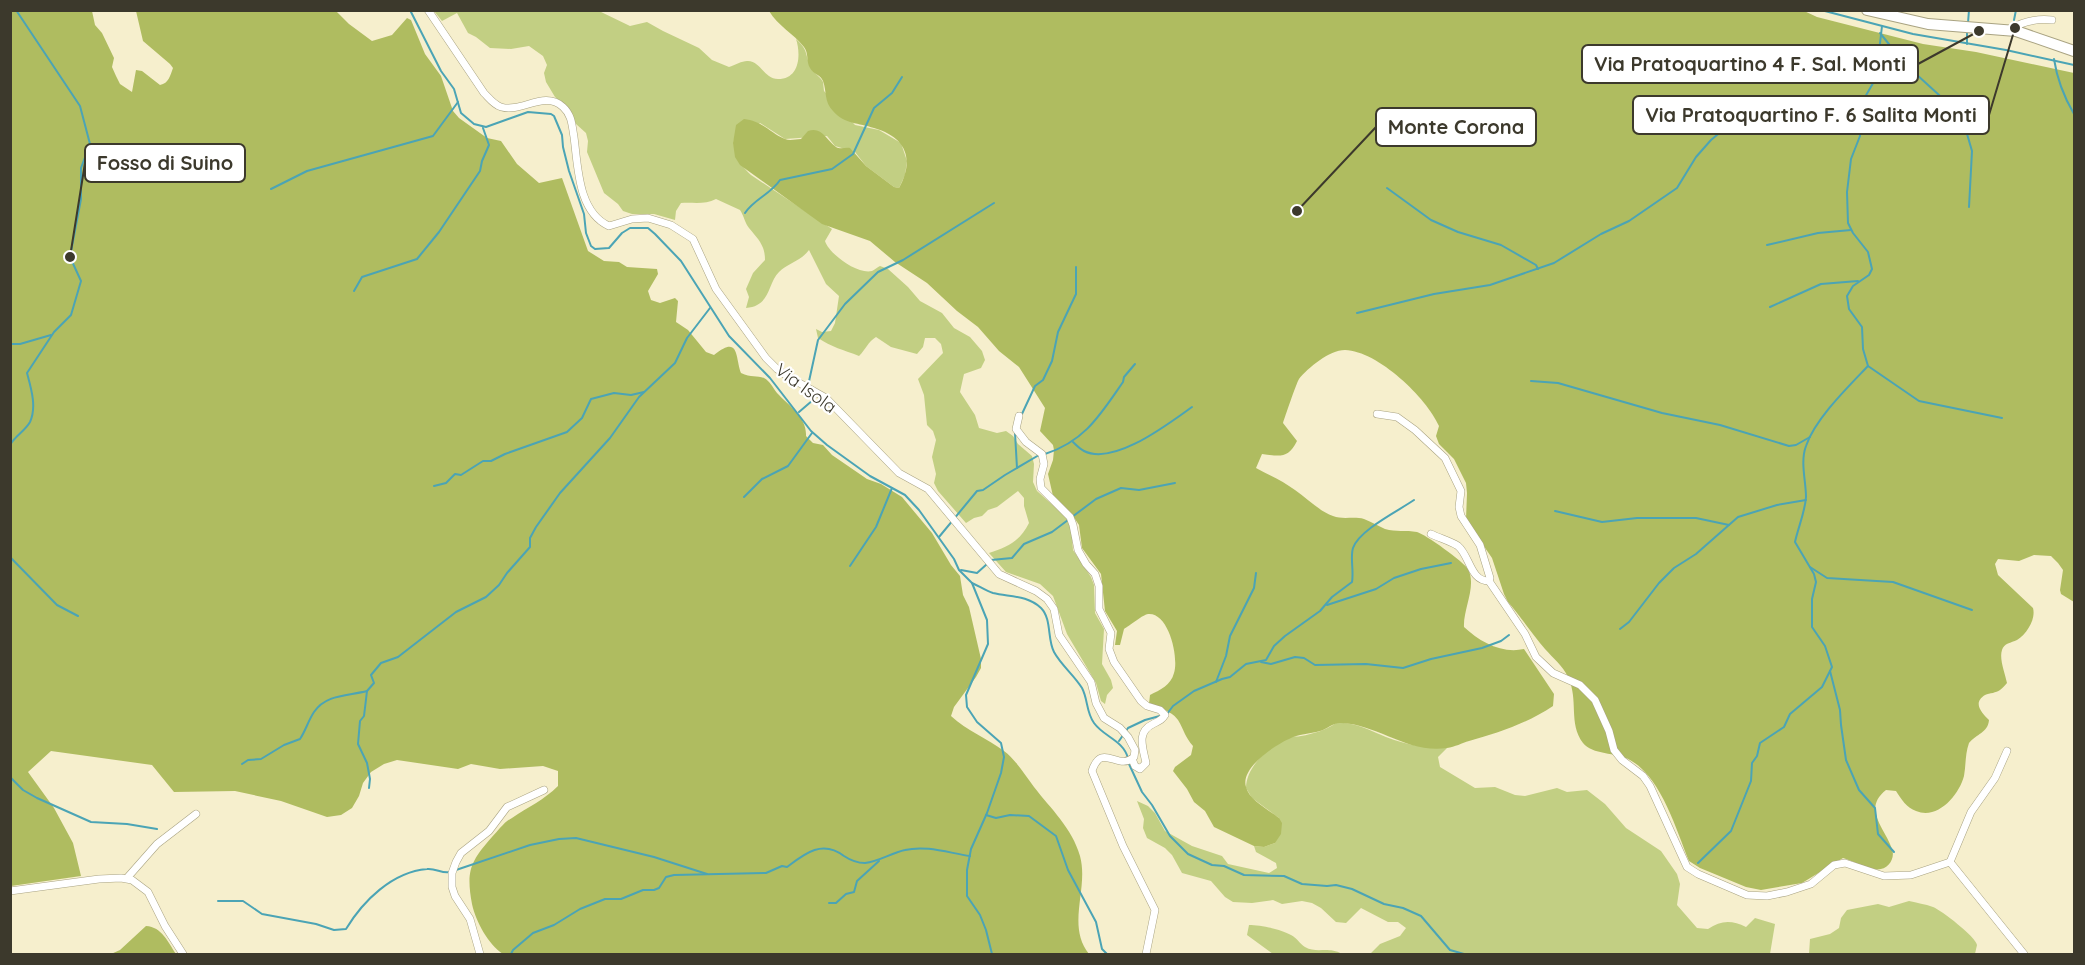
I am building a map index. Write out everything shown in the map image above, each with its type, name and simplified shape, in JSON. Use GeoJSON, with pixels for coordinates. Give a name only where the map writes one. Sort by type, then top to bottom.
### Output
{"type":"FeatureCollection","features":[{"type":"Feature","properties":{"kind":"main road"},"geometry":{"type":"LineString","coordinates":[[1867,10],[1928,24],[2016,31],[2074,51]]}},
{"type":"Feature","properties":{"kind":"street","name":"Via Isola"},"geometry":{"type":"LineString","coordinates":[[428,10],[493,103],[508,108],[537,101],[551,101],[566,110],[571,120],[579,176],[593,216],[609,226],[639,218],[659,220],[693,239],[716,289],[777,369],[826,398],[899,473],[928,489],[999,574],[1036,591],[1047,599],[1054,609],[1059,635],[1091,682],[1096,703],[1104,718],[1120,728],[1135,750],[1132,759]]}},
{"type":"Feature","properties":{"kind":"street"},"geometry":{"type":"LineString","coordinates":[[2008,30],[2028,21],[2052,20]]}},
{"type":"Feature","properties":{"kind":"street"},"geometry":{"type":"LineString","coordinates":[[1377,414],[1397,417],[1421,435],[1445,458],[1461,491],[1459,507],[1461,516],[1480,545],[1491,578],[1489,581],[1525,634],[1536,657],[1553,673],[1580,685],[1595,700],[1609,731],[1614,750],[1643,776],[1650,786],[1687,867],[1747,895],[1767,896],[1811,884],[1834,865],[1845,863],[1884,876],[1911,874],[1950,862]]}},
{"type":"Feature","properties":{"kind":"street"},"geometry":{"type":"LineString","coordinates":[[1019,416],[1016,429],[1026,442],[1042,454],[1044,464],[1041,488],[1070,517],[1078,550],[1095,574],[1099,586],[1099,609],[1111,633],[1109,649],[1114,662],[1141,701],[1165,715],[1163,719],[1143,732],[1141,739],[1146,763],[1143,768],[1135,766],[1132,759],[1123,762],[1107,756],[1099,758],[1092,771],[1123,846],[1155,910],[1146,954]]}},
{"type":"Feature","properties":{"kind":"street"},"geometry":{"type":"LineString","coordinates":[[1431,534],[1457,545],[1464,553],[1474,574],[1484,581],[1489,581]]}},
{"type":"Feature","properties":{"kind":"street"},"geometry":{"type":"LineString","coordinates":[[1950,862],[1971,812],[1995,778],[2007,751]]}},
{"type":"Feature","properties":{"kind":"street"},"geometry":{"type":"LineString","coordinates":[[480,954],[470,919],[455,896],[452,873],[461,853],[489,831],[507,807],[519,799],[544,789]]}},
{"type":"Feature","properties":{"kind":"street"},"geometry":{"type":"LineString","coordinates":[[127,878],[157,844],[196,814]]}},
{"type":"Feature","properties":{"kind":"street"},"geometry":{"type":"LineString","coordinates":[[1950,862],[2024,954]]}},
{"type":"Feature","properties":{"kind":"street"},"geometry":{"type":"LineString","coordinates":[[10,891],[99,879],[127,878],[138,882],[148,892],[165,926],[183,954]]}},
{"type":"Feature","properties":{"kind":"green space"},"geometry":{"type":"Polygon","coordinates":[[[1802,10],[1817,17],[1923,44],[1976,52],[2074,73],[2074,602],[2061,594],[2063,570],[2051,556],[2034,555],[2019,561],[1998,559],[1995,564],[1998,575],[2033,608],[2034,612],[2030,626],[2024,634],[2002,650],[2007,683],[1998,691],[1985,695],[1979,701],[1979,708],[1989,720],[1988,724],[1984,731],[1969,743],[1964,776],[1952,798],[1940,809],[1924,813],[1910,808],[1896,791],[1886,790],[1879,797],[1876,811],[1877,819],[1893,853],[1886,867],[1874,869],[1843,858],[1802,883],[1761,890],[1746,887],[1700,868],[1689,861],[1673,819],[1650,778],[1630,760],[1592,750],[1583,743],[1576,727],[1573,694],[1568,677],[1508,602],[1492,558],[1466,520],[1466,483],[1454,459],[1439,444],[1436,436],[1439,426],[1433,415],[1413,390],[1386,367],[1358,352],[1345,350],[1326,356],[1299,379],[1283,423],[1297,441],[1287,454],[1262,454],[1256,468],[1281,481],[1328,514],[1341,518],[1364,519],[1389,530],[1417,532],[1459,561],[1468,569],[1471,583],[1464,627],[1492,646],[1508,650],[1524,649],[1554,694],[1553,706],[1512,727],[1447,748],[1419,747],[1367,728],[1341,723],[1293,737],[1260,758],[1248,772],[1246,780],[1246,787],[1251,796],[1279,818],[1282,823],[1281,834],[1275,843],[1264,847],[1254,846],[1214,827],[1205,811],[1194,802],[1173,771],[1191,755],[1193,746],[1176,717],[1149,704],[1150,695],[1168,684],[1173,677],[1175,657],[1171,637],[1162,620],[1155,615],[1148,614],[1124,629],[1120,645],[1115,645],[1117,631],[1105,611],[1101,574],[1082,548],[1079,525],[1071,513],[1053,496],[1048,474],[1053,460],[1053,445],[1040,431],[1045,408],[1019,367],[999,351],[978,327],[927,283],[895,262],[870,241],[822,224],[740,165],[735,157],[733,143],[736,125],[744,119],[756,122],[787,140],[801,139],[808,131],[817,130],[836,147],[850,148],[866,166],[894,187],[899,188],[904,177],[907,159],[900,143],[885,132],[847,121],[830,108],[822,79],[809,66],[806,49],[769,11],[1802,10]]]}},
{"type":"Feature","properties":{"kind":"green space"},"geometry":{"type":"Polygon","coordinates":[[[10,11],[92,11],[95,25],[102,33],[114,58],[112,67],[116,76],[120,84],[132,92],[136,70],[142,71],[160,85],[167,81],[173,68],[143,41],[136,11],[336,11],[372,41],[392,35],[407,18],[411,20],[425,54],[441,76],[453,111],[459,118],[487,138],[501,141],[517,164],[539,183],[562,178],[588,251],[604,261],[619,262],[627,267],[657,269],[658,274],[648,291],[651,300],[660,303],[675,298],[678,301],[676,322],[688,330],[706,352],[714,355],[728,347],[735,350],[741,373],[761,377],[768,381],[800,417],[806,429],[806,436],[813,443],[823,445],[832,455],[867,479],[881,484],[902,497],[932,533],[960,576],[981,659],[981,668],[954,707],[951,716],[1004,751],[1020,768],[1072,836],[1082,868],[1079,931],[1082,943],[1089,954],[503,954],[488,939],[476,918],[470,893],[470,875],[474,860],[504,824],[558,786],[558,771],[543,766],[500,769],[471,764],[458,769],[397,760],[384,764],[371,772],[363,783],[352,808],[341,815],[327,817],[281,801],[235,791],[174,792],[152,765],[51,751],[28,772],[54,808],[73,843],[81,876],[11,886],[10,11]]]}},
{"type":"Feature","properties":{"kind":"green space"},"geometry":{"type":"Polygon","coordinates":[[[434,11],[599,11],[630,26],[647,22],[699,48],[712,60],[729,67],[751,61],[769,76],[778,79],[791,75],[795,70],[798,58],[796,39],[804,49],[811,68],[823,82],[824,91],[855,125],[879,130],[901,143],[907,161],[905,175],[899,188],[894,187],[866,166],[855,152],[835,146],[827,136],[785,139],[760,123],[734,139],[734,149],[738,159],[751,175],[832,229],[825,241],[838,257],[859,270],[872,271],[880,266],[888,269],[920,301],[942,313],[954,328],[970,337],[982,351],[985,360],[981,368],[964,374],[960,392],[975,415],[979,428],[997,433],[1006,431],[1032,456],[1033,482],[1037,491],[1066,517],[1071,525],[1073,550],[1091,577],[1094,585],[1095,613],[1104,629],[1102,664],[1113,688],[1107,695],[1105,704],[1101,701],[1096,683],[1067,634],[1053,596],[1040,584],[1006,572],[989,553],[1013,542],[1029,523],[1024,498],[1018,491],[997,507],[966,523],[938,491],[934,483],[936,474],[932,457],[936,440],[933,431],[927,425],[924,395],[918,379],[943,353],[941,344],[935,338],[925,338],[923,347],[917,354],[891,347],[876,337],[859,356],[818,338],[816,329],[822,332],[831,331],[835,323],[839,296],[826,284],[809,250],[779,272],[760,303],[746,308],[749,297],[746,289],[753,273],[765,260],[765,255],[740,210],[716,199],[703,203],[681,203],[676,211],[675,220],[654,214],[632,214],[623,211],[604,193],[587,152],[586,133],[576,124],[569,109],[555,97],[546,82],[544,73],[547,65],[543,56],[529,46],[511,49],[490,48],[468,33],[457,13],[442,21],[434,11]]]}},
{"type":"Feature","properties":{"kind":"green space"},"geometry":{"type":"Polygon","coordinates":[[[1336,723],[1355,725],[1409,744],[1447,748],[1438,757],[1440,767],[1475,788],[1495,787],[1515,795],[1525,796],[1557,788],[1567,792],[1587,790],[1605,804],[1626,828],[1661,851],[1677,874],[1680,884],[1677,905],[1697,928],[1708,929],[1727,922],[1746,927],[1755,918],[1775,924],[1770,954],[1370,954],[1380,944],[1400,936],[1406,928],[1398,922],[1388,922],[1361,908],[1346,923],[1336,922],[1321,908],[1302,901],[1282,904],[1273,900],[1252,903],[1233,902],[1225,897],[1211,881],[1182,873],[1172,855],[1165,848],[1147,838],[1143,828],[1144,819],[1137,801],[1148,806],[1155,813],[1165,831],[1192,846],[1222,856],[1228,864],[1269,873],[1277,868],[1276,863],[1256,852],[1254,846],[1264,847],[1275,843],[1279,818],[1252,798],[1246,788],[1250,772],[1268,750],[1283,740],[1319,731],[1336,723]]]}},
{"type":"Feature","properties":{"kind":"green space"},"geometry":{"type":"Polygon","coordinates":[[[1909,901],[1933,907],[1958,924],[1975,941],[1977,945],[1975,954],[1809,954],[1810,939],[1830,934],[1839,928],[1841,918],[1847,910],[1878,904],[1889,907],[1909,901]]]}},
{"type":"Feature","properties":{"kind":"green space"},"geometry":{"type":"Polygon","coordinates":[[[1249,925],[1287,933],[1309,949],[1342,954],[1273,954],[1247,935],[1249,925]]]}},
{"type":"Feature","properties":{"kind":"green space"},"geometry":{"type":"Polygon","coordinates":[[[146,926],[160,932],[176,954],[111,954],[120,950],[146,926]]]}},
{"type":"Feature","properties":{"kind":"waterway"},"geometry":{"type":"LineString","coordinates":[[10,445],[28,425],[32,416],[33,398],[27,373],[54,332],[71,315],[81,281],[70,257],[81,199],[81,168],[90,144],[80,106],[16,10]]}},
{"type":"Feature","properties":{"kind":"waterway"},"geometry":{"type":"LineString","coordinates":[[410,10],[441,71],[454,89],[461,113],[474,124],[486,127],[528,112],[554,116],[562,135],[569,171],[584,214],[586,233],[591,246],[595,249],[609,248],[622,233],[630,228],[648,228],[655,234],[681,261],[729,336],[770,378],[811,431],[870,476],[905,495],[919,510],[954,559],[959,570],[972,583],[987,620],[988,644],[966,695],[967,707],[977,722],[1001,743],[1004,757],[987,813],[971,849],[967,870],[967,896],[980,915],[992,954]]}},
{"type":"Feature","properties":{"kind":"waterway"},"geometry":{"type":"LineString","coordinates":[[1821,10],[1913,34],[2006,50],[2074,65]]}},
{"type":"Feature","properties":{"kind":"waterway"},"geometry":{"type":"LineString","coordinates":[[1968,23],[1969,10]]}},
{"type":"Feature","properties":{"kind":"waterway"},"geometry":{"type":"LineString","coordinates":[[2014,20],[2016,10]]}},
{"type":"Feature","properties":{"kind":"waterway"},"geometry":{"type":"LineString","coordinates":[[1882,26],[1876,78],[1861,104],[1860,136],[1851,159],[1847,192],[1848,223],[1868,252],[1872,269],[1869,275],[1853,286],[1847,296],[1849,309],[1862,327],[1863,349],[1868,366],[1919,401],[2002,418]]}},
{"type":"Feature","properties":{"kind":"waterway"},"geometry":{"type":"LineString","coordinates":[[1967,31],[1967,44]]}},
{"type":"Feature","properties":{"kind":"waterway"},"geometry":{"type":"LineString","coordinates":[[1880,33],[1905,64],[1950,105],[1965,127],[1972,151],[1969,207]]}},
{"type":"Feature","properties":{"kind":"waterway"},"geometry":{"type":"LineString","coordinates":[[2054,59],[2061,88],[2074,114]]}},
{"type":"Feature","properties":{"kind":"waterway"},"geometry":{"type":"LineString","coordinates":[[745,213],[780,180],[832,169],[853,154],[874,108],[892,93],[902,77]]}},
{"type":"Feature","properties":{"kind":"waterway"},"geometry":{"type":"LineString","coordinates":[[271,189],[307,171],[433,136],[458,102]]}},
{"type":"Feature","properties":{"kind":"waterway"},"geometry":{"type":"LineString","coordinates":[[1357,313],[1434,294],[1490,285],[1554,263],[1601,234],[1629,221],[1677,188],[1696,157],[1723,130],[1787,115],[1815,112],[1845,113],[1861,104]]}},
{"type":"Feature","properties":{"kind":"waterway"},"geometry":{"type":"LineString","coordinates":[[354,291],[362,277],[417,259],[439,232],[480,171],[489,145],[483,128]]}},
{"type":"Feature","properties":{"kind":"waterway"},"geometry":{"type":"LineString","coordinates":[[1387,188],[1431,220],[1458,232],[1501,245],[1536,265],[1538,269]]}},
{"type":"Feature","properties":{"kind":"waterway"},"geometry":{"type":"LineString","coordinates":[[799,412],[813,400],[806,395],[818,340],[845,304],[878,272],[903,260],[994,203]]}},
{"type":"Feature","properties":{"kind":"waterway"},"geometry":{"type":"LineString","coordinates":[[1767,245],[1818,233],[1851,230]]}},
{"type":"Feature","properties":{"kind":"waterway"},"geometry":{"type":"LineString","coordinates":[[1021,416],[1035,386],[1043,380],[1052,361],[1058,332],[1076,294],[1076,267]]}},
{"type":"Feature","properties":{"kind":"waterway"},"geometry":{"type":"LineString","coordinates":[[1770,307],[1821,284],[1858,281]]}},
{"type":"Feature","properties":{"kind":"waterway"},"geometry":{"type":"LineString","coordinates":[[242,764],[248,760],[261,759],[284,745],[300,739],[319,706],[331,699],[367,691],[374,683],[371,675],[381,663],[398,657],[456,612],[486,597],[499,585],[530,547],[530,538],[536,527],[560,493],[610,438],[639,397],[675,363],[687,338],[710,308]]}},
{"type":"Feature","properties":{"kind":"waterway"},"geometry":{"type":"LineString","coordinates":[[10,344],[20,344],[51,335]]}},
{"type":"Feature","properties":{"kind":"waterway"},"geometry":{"type":"LineString","coordinates":[[1045,454],[1071,442],[1090,426],[1135,364]]}},
{"type":"Feature","properties":{"kind":"waterway"},"geometry":{"type":"LineString","coordinates":[[1698,863],[1731,831],[1751,781],[1752,763],[1757,756],[1760,743],[1784,727],[1790,714],[1822,687],[1832,667],[1825,646],[1812,627],[1812,599],[1816,582],[1814,574],[1795,542],[1806,497],[1803,458],[1810,436],[1817,425],[1868,366]]}},
{"type":"Feature","properties":{"kind":"waterway"},"geometry":{"type":"LineString","coordinates":[[1531,381],[1558,383],[1662,413],[1720,425],[1789,446],[1796,445],[1810,437]]}},
{"type":"Feature","properties":{"kind":"waterway"},"geometry":{"type":"LineString","coordinates":[[434,486],[446,483],[455,474],[461,475],[483,461],[491,461],[567,432],[582,418],[591,399],[614,393],[631,395],[644,392]]}},
{"type":"Feature","properties":{"kind":"waterway"},"geometry":{"type":"LineString","coordinates":[[1073,442],[1084,451],[1096,454],[1110,453],[1140,441],[1192,407]]}},
{"type":"Feature","properties":{"kind":"waterway"},"geometry":{"type":"LineString","coordinates":[[744,497],[762,479],[788,466],[812,433]]}},
{"type":"Feature","properties":{"kind":"waterway"},"geometry":{"type":"LineString","coordinates":[[1015,433],[1017,468]]}},
{"type":"Feature","properties":{"kind":"waterway"},"geometry":{"type":"LineString","coordinates":[[939,537],[977,491],[983,490],[1039,455]]}},
{"type":"Feature","properties":{"kind":"waterway"},"geometry":{"type":"LineString","coordinates":[[991,560],[1012,558],[1024,544],[1052,532],[1096,499],[1121,488],[1139,490],[1175,483]]}},
{"type":"Feature","properties":{"kind":"waterway"},"geometry":{"type":"LineString","coordinates":[[850,566],[876,527],[892,488]]}},
{"type":"Feature","properties":{"kind":"waterway"},"geometry":{"type":"LineString","coordinates":[[1119,741],[1128,728],[1167,714],[1173,706],[1194,691],[1230,677],[1246,664],[1266,660],[1274,646],[1285,636],[1320,611],[1332,597],[1352,582],[1352,552],[1363,534],[1414,500]]}},
{"type":"Feature","properties":{"kind":"waterway"},"geometry":{"type":"LineString","coordinates":[[1620,629],[1629,622],[1659,583],[1674,568],[1696,554],[1738,517],[1777,505],[1806,500]]}},
{"type":"Feature","properties":{"kind":"waterway"},"geometry":{"type":"LineString","coordinates":[[1555,511],[1602,522],[1637,518],[1696,518],[1729,525]]}},
{"type":"Feature","properties":{"kind":"waterway"},"geometry":{"type":"LineString","coordinates":[[10,557],[57,605],[78,616]]}},
{"type":"Feature","properties":{"kind":"waterway"},"geometry":{"type":"LineString","coordinates":[[1327,605],[1376,589],[1394,578],[1421,569],[1451,563]]}},
{"type":"Feature","properties":{"kind":"waterway"},"geometry":{"type":"LineString","coordinates":[[961,570],[977,573],[987,564]]}},
{"type":"Feature","properties":{"kind":"waterway"},"geometry":{"type":"LineString","coordinates":[[1810,567],[1827,578],[1893,582],[1972,610]]}},
{"type":"Feature","properties":{"kind":"waterway"},"geometry":{"type":"LineString","coordinates":[[1216,682],[1226,656],[1230,636],[1254,588],[1256,573]]}},
{"type":"Feature","properties":{"kind":"waterway"},"geometry":{"type":"LineString","coordinates":[[972,583],[993,593],[1030,601],[1041,608],[1047,618],[1054,652],[1082,688],[1091,719],[1098,728],[1122,747],[1128,758]]}},
{"type":"Feature","properties":{"kind":"waterway"},"geometry":{"type":"LineString","coordinates":[[1261,662],[1271,664],[1295,657],[1304,658],[1315,665],[1366,664],[1403,668],[1431,659],[1482,648],[1501,641],[1509,635]]}},
{"type":"Feature","properties":{"kind":"waterway"},"geometry":{"type":"LineString","coordinates":[[1830,671],[1840,710],[1846,760],[1859,790],[1875,808],[1878,834],[1894,852]]}},
{"type":"Feature","properties":{"kind":"waterway"},"geometry":{"type":"LineString","coordinates":[[367,691],[364,716],[360,721],[358,744],[367,763],[369,788]]}},
{"type":"Feature","properties":{"kind":"waterway"},"geometry":{"type":"LineString","coordinates":[[1129,764],[1142,792],[1170,836],[1188,854],[1212,865],[1224,866],[1244,875],[1284,876],[1302,884],[1336,885],[1352,889],[1384,904],[1403,908],[1421,916],[1450,950],[1464,954]]}},
{"type":"Feature","properties":{"kind":"waterway"},"geometry":{"type":"LineString","coordinates":[[10,777],[23,790],[37,798],[91,822],[127,824],[157,829]]}},
{"type":"Feature","properties":{"kind":"waterway"},"geometry":{"type":"LineString","coordinates":[[986,815],[996,818],[1010,815],[1029,816],[1056,836],[1068,870],[1096,922],[1102,949],[1107,954]]}},
{"type":"Feature","properties":{"kind":"waterway"},"geometry":{"type":"LineString","coordinates":[[456,870],[530,845],[576,838],[654,857],[707,874]]}},
{"type":"Feature","properties":{"kind":"waterway"},"geometry":{"type":"LineString","coordinates":[[511,954],[533,933],[554,925],[580,909],[605,899],[621,899],[643,890],[654,890],[659,888],[666,877],[674,875],[766,873],[782,866],[787,867],[807,853],[821,849],[836,851],[851,860],[862,863],[913,849],[929,849],[970,856]]}},
{"type":"Feature","properties":{"kind":"waterway"},"geometry":{"type":"LineString","coordinates":[[829,903],[836,903],[846,894],[854,892],[857,881],[879,861]]}},
{"type":"Feature","properties":{"kind":"waterway"},"geometry":{"type":"LineString","coordinates":[[218,901],[243,901],[262,914],[316,924],[334,930],[346,929],[361,908],[390,882],[414,871],[433,869],[450,872]]}},
{"type":"Feature","properties":{"kind":"place","name":"Via Pratoquartino F. 6 Salita Monti"},"geometry":{"type":"Point","coordinates":[2015,28]}},
{"type":"Feature","properties":{"kind":"place","name":"Via Pratoquartino 4 F. Sal. Monti"},"geometry":{"type":"Point","coordinates":[1979,31]}},
{"type":"Feature","properties":{"kind":"place","name":"Monte Corona"},"geometry":{"type":"Point","coordinates":[1297,211]}},
{"type":"Feature","properties":{"kind":"place","name":"Fosso di Suino"},"geometry":{"type":"Point","coordinates":[70,257]}}]}
